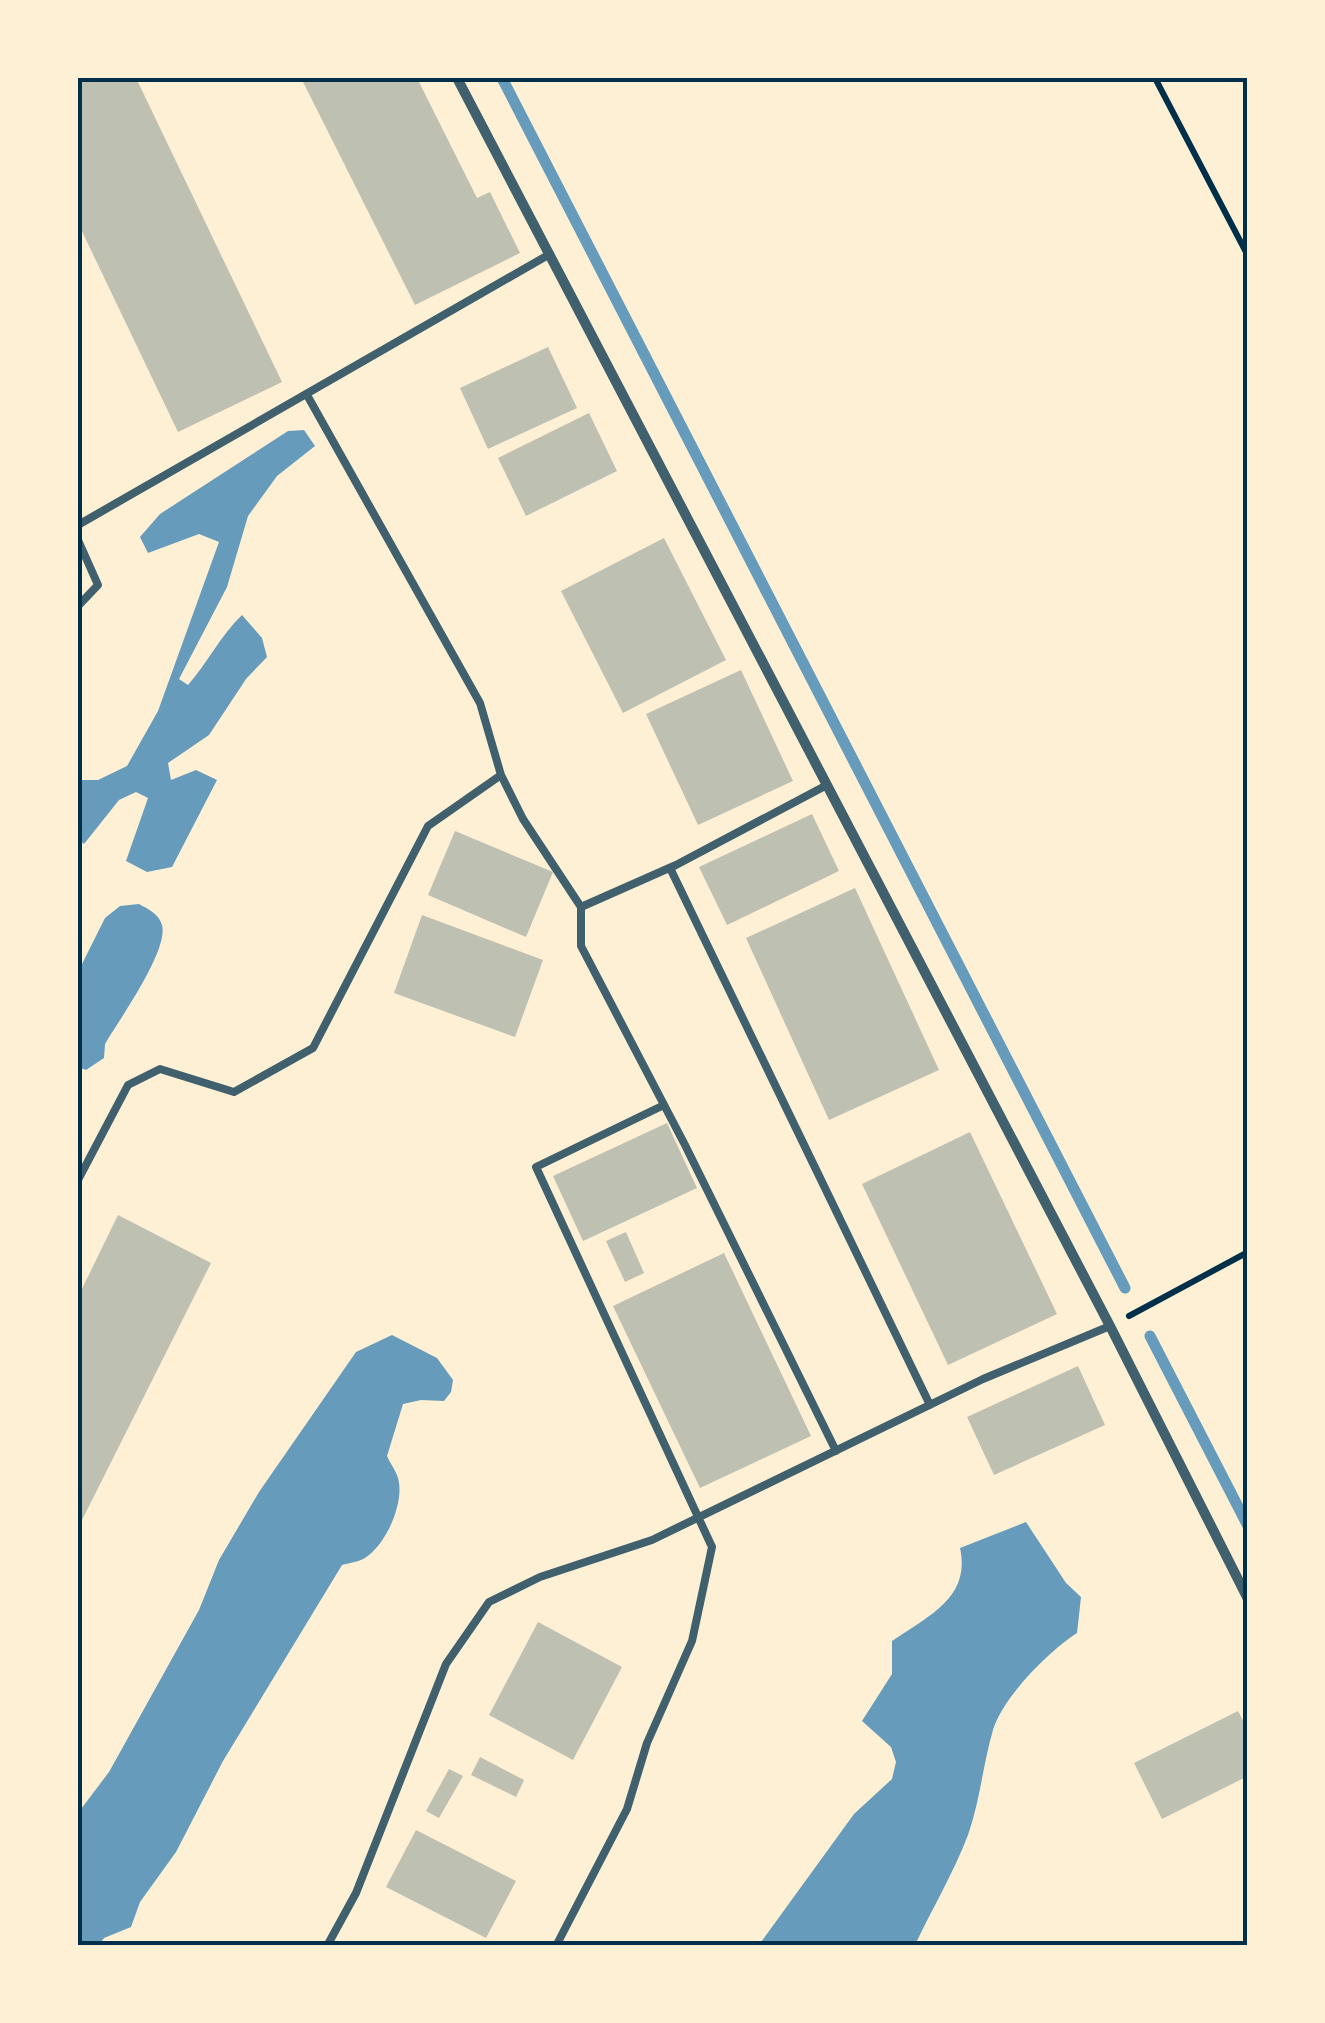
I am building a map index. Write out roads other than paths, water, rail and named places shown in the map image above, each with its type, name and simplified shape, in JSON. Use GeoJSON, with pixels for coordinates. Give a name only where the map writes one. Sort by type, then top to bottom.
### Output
{"type":"FeatureCollection","features":[{"type":"Feature","properties":{"kind":"street"},"geometry":{"type":"LineString","coordinates":[[457,78],[1110,1326],[1248,1599]]}},
{"type":"Feature","properties":{"kind":"lane"},"geometry":{"type":"LineString","coordinates":[[78,525],[550,254]]}},
{"type":"Feature","properties":{"kind":"lane"},"geometry":{"type":"LineString","coordinates":[[306,395],[480,702],[501,775],[523,820],[581,907],[581,946],[836,1451]]}},
{"type":"Feature","properties":{"kind":"lane"},"geometry":{"type":"LineString","coordinates":[[78,540],[98,585],[78,606]]}},
{"type":"Feature","properties":{"kind":"lane"},"geometry":{"type":"LineString","coordinates":[[78,1180],[128,1085],[160,1069],[234,1092],[313,1048],[428,826],[501,775]]}},
{"type":"Feature","properties":{"kind":"lane"},"geometry":{"type":"LineString","coordinates":[[581,907],[670,868],[827,784]]}},
{"type":"Feature","properties":{"kind":"lane"},"geometry":{"type":"LineString","coordinates":[[670,868],[930,1405]]}},
{"type":"Feature","properties":{"kind":"lane"},"geometry":{"type":"LineString","coordinates":[[556,1946],[628,1809],[647,1743],[692,1641],[712,1547],[536,1166],[664,1105]]}},
{"type":"Feature","properties":{"kind":"lane"},"geometry":{"type":"LineString","coordinates":[[326,1946],[356,1893],[446,1664],[488,1602],[540,1578],[652,1540],[983,1379],[1110,1326]]}},
{"type":"Feature","properties":{"kind":"water"},"geometry":{"type":"Polygon","coordinates":[[[304,430],[315,446],[277,476],[248,516],[227,587],[179,679],[188,685],[242,615],[262,638],[267,657],[246,679],[209,735],[168,763],[171,780],[196,770],[217,780],[172,867],[147,872],[126,861],[148,798],[136,792],[119,800],[84,844],[78,838],[78,780],[98,780],[127,766],[158,711],[219,542],[199,534],[148,553],[140,537],[160,514],[288,431],[304,430]]]}},
{"type":"Feature","properties":{"kind":"water"},"geometry":{"type":"Polygon","coordinates":[[[139,904],[161,921],[158,951],[105,1044],[104,1058],[86,1070],[78,1067],[78,972],[105,918],[120,906],[139,904]]]}},
{"type":"Feature","properties":{"kind":"water"},"geometry":{"type":"Polygon","coordinates":[[[392,1335],[437,1358],[453,1380],[444,1401],[403,1404],[387,1456],[397,1475],[399,1499],[387,1533],[365,1558],[342,1565],[223,1761],[176,1852],[140,1902],[131,1927],[104,1938],[99,1945],[78,1945],[78,1813],[109,1772],[199,1610],[219,1560],[259,1492],[356,1352],[392,1335]]]}},
{"type":"Feature","properties":{"kind":"water"},"geometry":{"type":"Polygon","coordinates":[[[1026,1522],[1066,1583],[1081,1597],[1077,1633],[1028,1676],[998,1717],[968,1835],[915,1945],[759,1945],[854,1814],[892,1779],[896,1762],[891,1747],[862,1721],[892,1674],[892,1641],[932,1614],[953,1593],[962,1565],[960,1548],[1026,1522]]]}},
{"type":"Feature","properties":{"kind":"waterway"},"geometry":{"type":"LineString","coordinates":[[502,78],[1125,1288]]}},
{"type":"Feature","properties":{"kind":"waterway"},"geometry":{"type":"LineString","coordinates":[[1150,1336],[1248,1526]]}}]}
